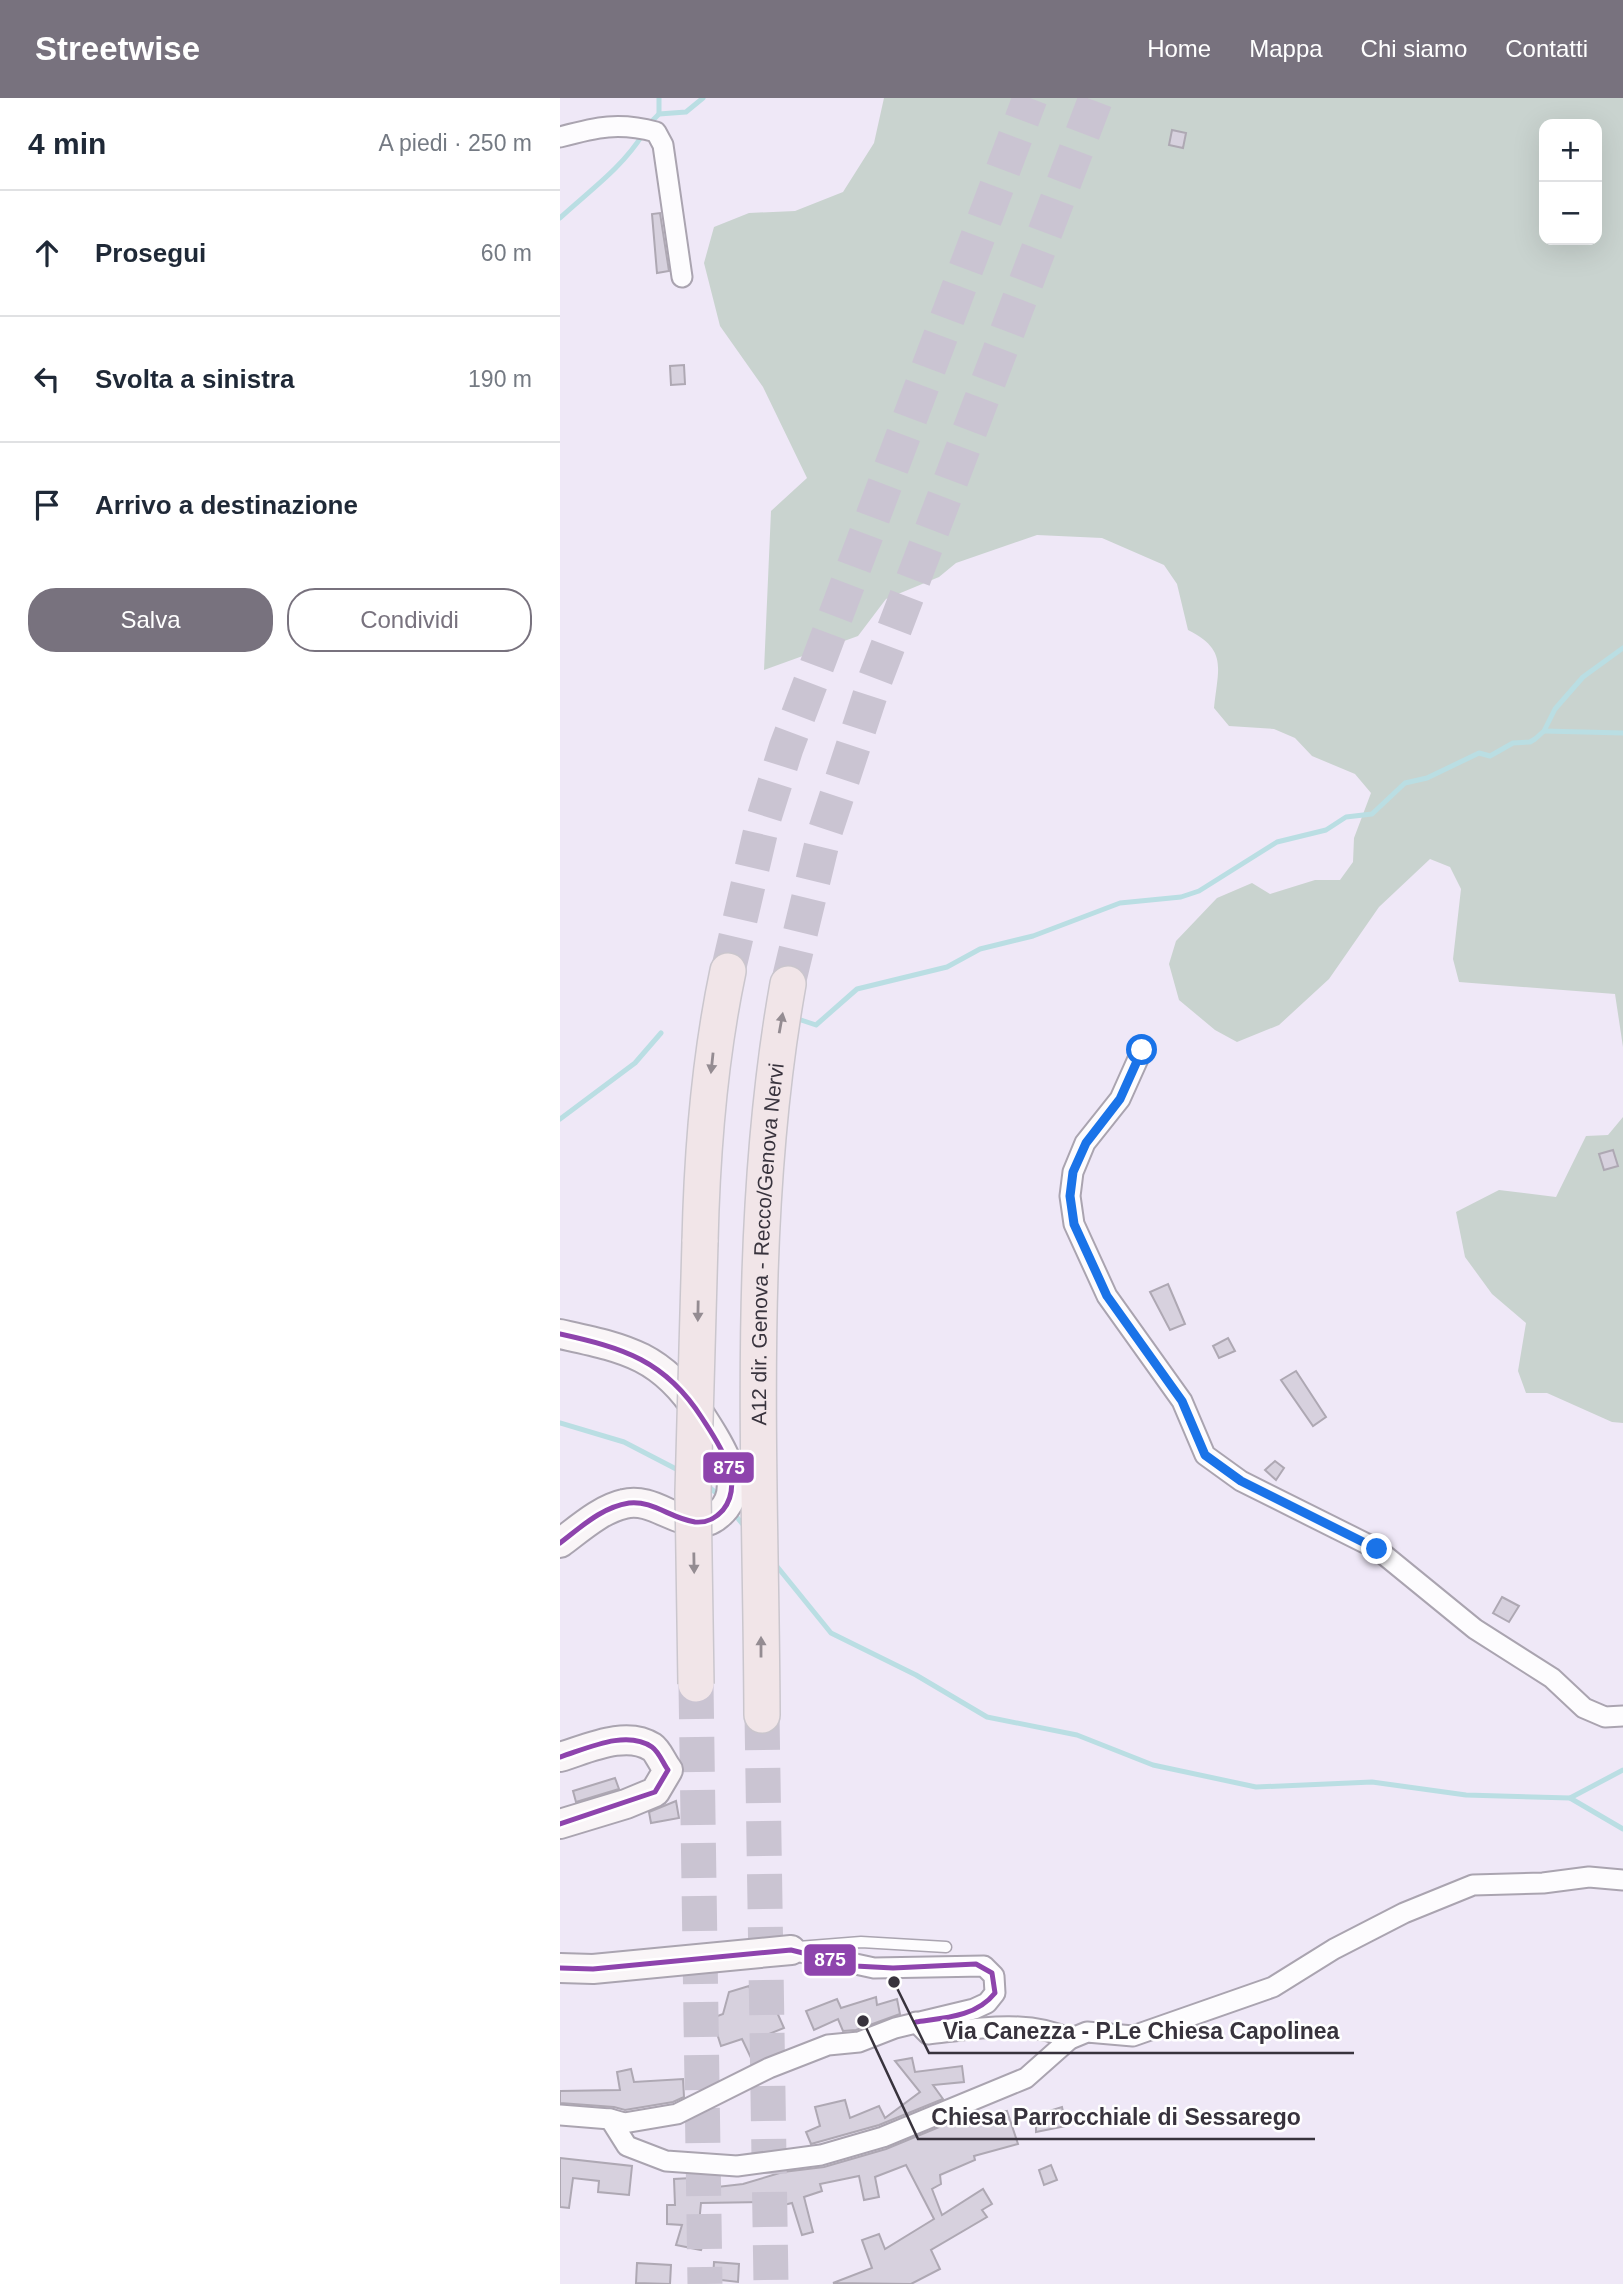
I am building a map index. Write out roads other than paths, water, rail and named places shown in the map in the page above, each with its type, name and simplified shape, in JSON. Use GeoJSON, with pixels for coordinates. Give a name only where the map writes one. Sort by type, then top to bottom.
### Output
{"type":"FeatureCollection","features":[{"type":"Feature","properties":{"kind":"highway"},"geometry":{"type":"LineString","coordinates":[[696,1684],[694,1492],[703,1152],[715,1040],[728,971]]}},
{"type":"Feature","properties":{"kind":"highway","name":"A12 dir. Genova - Recco/Genova Nervi"},"geometry":{"type":"LineString","coordinates":[[762,1715],[760,1261],[769,1108],[788,984]]}},
{"type":"Feature","properties":{"kind":"street"},"geometry":{"type":"LineString","coordinates":[[560,137],[603,125],[656,132],[663,145],[682,277]]}},
{"type":"Feature","properties":{"kind":"street"},"geometry":{"type":"LineString","coordinates":[[1142,1050],[1120,1099],[1086,1143],[1073,1172],[1070,1196],[1073,1215],[1107,1296],[1182,1401],[1205,1455],[1241,1481],[1377,1549],[1475,1629],[1552,1678],[1584,1708],[1605,1717],[1623,1716]]}},
{"type":"Feature","properties":{"kind":"street"},"geometry":{"type":"LineString","coordinates":[[560,1334],[600,1340],[645,1357],[669,1379],[695,1407],[718,1443],[731,1476],[733,1495],[725,1508],[713,1519],[694,1522],[660,1509],[625,1503],[598,1516],[560,1543]]}},
{"type":"Feature","properties":{"kind":"street"},"geometry":{"type":"LineString","coordinates":[[560,1757],[600,1744],[629,1740],[653,1748],[668,1770],[655,1791],[626,1804],[560,1824]]}},
{"type":"Feature","properties":{"kind":"street"},"geometry":{"type":"LineString","coordinates":[[610,2119],[627,2146],[666,2161],[737,2166],[821,2155],[883,2137],[1026,2078],[1070,2039],[1098,2031],[1133,2036],[1273,1987],[1334,1949],[1404,1913],[1473,1885],[1543,1883],[1590,1877],[1623,1880]]}},
{"type":"Feature","properties":{"kind":"street"},"geometry":{"type":"LineString","coordinates":[[560,1968],[593,1969],[791,1950],[855,1966],[893,1968],[976,1964],[992,1972],[995,1993],[987,2003],[941,2018],[916,2022],[859,2042],[818,2049],[769,2068],[677,2114],[624,2123],[610,2119],[560,2115]]}},
{"type":"Feature","properties":{"kind":"street"},"geometry":{"type":"LineString","coordinates":[[916,2022],[928,2034],[953,2029],[992,2028],[1035,2030],[1070,2039]]}},
{"type":"Feature","properties":{"kind":"lane"},"geometry":{"type":"LineString","coordinates":[[791,1950],[823,1943],[861,1942],[946,1947]]}},
{"type":"Feature","properties":{"kind":"waterway"},"geometry":{"type":"LineString","coordinates":[[659,98],[659,114]]}},
{"type":"Feature","properties":{"kind":"waterway"},"geometry":{"type":"LineString","coordinates":[[648,125],[659,114],[686,112],[703,98]]}},
{"type":"Feature","properties":{"kind":"waterway"},"geometry":{"type":"LineString","coordinates":[[560,218],[615,168],[643,134]]}},
{"type":"Feature","properties":{"kind":"waterway"},"geometry":{"type":"LineString","coordinates":[[798,1019],[816,1025],[857,989],[947,967],[980,949],[1033,936],[1120,903],[1181,897],[1199,891],[1277,842],[1326,830],[1346,817],[1372,814],[1405,783],[1427,778],[1479,753],[1490,756],[1513,743],[1535,739],[1544,731],[1555,709],[1583,677],[1623,648]]}},
{"type":"Feature","properties":{"kind":"waterway"},"geometry":{"type":"LineString","coordinates":[[1544,731],[1623,733]]}},
{"type":"Feature","properties":{"kind":"waterway"},"geometry":{"type":"LineString","coordinates":[[560,1119],[635,1063],[661,1033]]}},
{"type":"Feature","properties":{"kind":"waterway"},"geometry":{"type":"LineString","coordinates":[[560,1423],[624,1442],[680,1471]]}},
{"type":"Feature","properties":{"kind":"waterway"},"geometry":{"type":"LineString","coordinates":[[704,1483],[721,1497]]}},
{"type":"Feature","properties":{"kind":"waterway"},"geometry":{"type":"LineString","coordinates":[[731,1510],[745,1527]]}},
{"type":"Feature","properties":{"kind":"waterway"},"geometry":{"type":"LineString","coordinates":[[775,1564],[831,1633],[916,1675],[987,1717],[1077,1735],[1153,1765],[1256,1787],[1372,1782],[1466,1795],[1570,1798],[1623,1770]]}},
{"type":"Feature","properties":{"kind":"waterway"},"geometry":{"type":"LineString","coordinates":[[1570,1798],[1623,1829]]}},
{"type":"Feature","properties":{"kind":"tunnel"},"geometry":{"type":"LineString","coordinates":[[728,971],[763,821],[786,748],[1030,98]]}},
{"type":"Feature","properties":{"kind":"tunnel"},"geometry":{"type":"LineString","coordinates":[[788,984],[824,835],[875,680],[1096,98]]}},
{"type":"Feature","properties":{"kind":"tunnel"},"geometry":{"type":"LineString","coordinates":[[696,1684],[705,2284]]}},
{"type":"Feature","properties":{"kind":"tunnel"},"geometry":{"type":"LineString","coordinates":[[762,1715],[771,2284]]}},
{"type":"Feature","properties":{"kind":"place","name":"Via Canezza - P.Le Chiesa Capolinea"},"geometry":{"type":"Point","coordinates":[894,1982]}},
{"type":"Feature","properties":{"kind":"place","name":"Chiesa Parrocchiale di Sessarego"},"geometry":{"type":"Point","coordinates":[863,2021]}}]}
